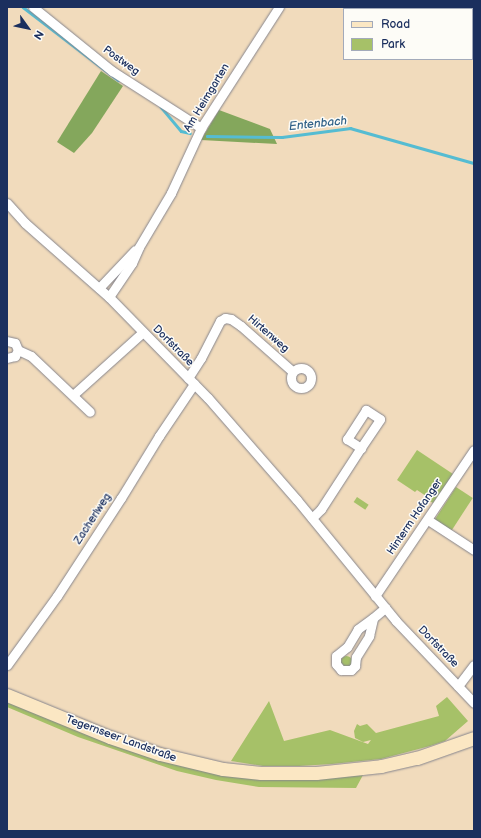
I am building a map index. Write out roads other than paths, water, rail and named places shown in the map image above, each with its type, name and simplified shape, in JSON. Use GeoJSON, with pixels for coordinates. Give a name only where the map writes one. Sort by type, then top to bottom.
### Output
{"type":"FeatureCollection","features":[{"type":"Feature","properties":{"kind":"main road","name":"Tegernseer Landstraße"},"geometry":{"type":"LineString","coordinates":[[7,695],[110,737],[160,754],[223,769],[261,773],[316,774],[381,766],[417,758],[474,738]]}},
{"type":"Feature","properties":{"kind":"street","name":"Postweg"},"geometry":{"type":"LineString","coordinates":[[33,7],[112,71],[201,128]]}},
{"type":"Feature","properties":{"kind":"street","name":"Am Heimgarten"},"geometry":{"type":"LineString","coordinates":[[109,297],[132,263],[139,247],[171,193],[201,128],[279,7]]}},
{"type":"Feature","properties":{"kind":"street","name":"Dorfstraße"},"geometry":{"type":"LineString","coordinates":[[7,202],[25,223],[109,297],[233,425],[312,518],[385,608],[474,703]]}},
{"type":"Feature","properties":{"kind":"street","name":"Am Heimgarten"},"geometry":{"type":"LineString","coordinates":[[99,288],[139,247]]}},
{"type":"Feature","properties":{"kind":"street","name":"Hirtenweg"},"geometry":{"type":"LineString","coordinates":[[191,381],[220,321],[225,318],[231,319],[241,326],[293,372]]}},
{"type":"Feature","properties":{"kind":"street"},"geometry":{"type":"LineString","coordinates":[[73,395],[143,332]]}},
{"type":"Feature","properties":{"kind":"street"},"geometry":{"type":"LineString","coordinates":[[7,341],[15,343],[18,350],[31,356],[90,412]]}},
{"type":"Feature","properties":{"kind":"street"},"geometry":{"type":"LineString","coordinates":[[7,358],[13,358],[18,350]]}},
{"type":"Feature","properties":{"kind":"street","name":"Zacherlweg"},"geometry":{"type":"LineString","coordinates":[[7,665],[61,590],[159,436],[191,381]]}},
{"type":"Feature","properties":{"kind":"street"},"geometry":{"type":"LineString","coordinates":[[312,518],[321,509],[361,448]]}},
{"type":"Feature","properties":{"kind":"street","name":"Hinterm Hofanger"},"geometry":{"type":"LineString","coordinates":[[375,596],[428,520],[474,450]]}},
{"type":"Feature","properties":{"kind":"street"},"geometry":{"type":"LineString","coordinates":[[428,520],[474,550]]}},
{"type":"Feature","properties":{"kind":"street"},"geometry":{"type":"LineString","coordinates":[[373,618],[369,636],[356,656],[355,666],[351,670],[341,670],[336,664],[336,656],[347,647],[358,629],[385,608]]}},
{"type":"Feature","properties":{"kind":"street"},"geometry":{"type":"LineString","coordinates":[[458,686],[474,665]]}},
{"type":"Feature","properties":{"kind":"waterway","name":"Entenbach"},"geometry":{"type":"LineString","coordinates":[[23,7],[118,80]]}},
{"type":"Feature","properties":{"kind":"waterway","name":"Entenbach"},"geometry":{"type":"LineString","coordinates":[[161,107],[181,131],[190,133]]}},
{"type":"Feature","properties":{"kind":"waterway","name":"Entenbach"},"geometry":{"type":"LineString","coordinates":[[207,136],[282,137],[350,128],[474,163]]}}]}
